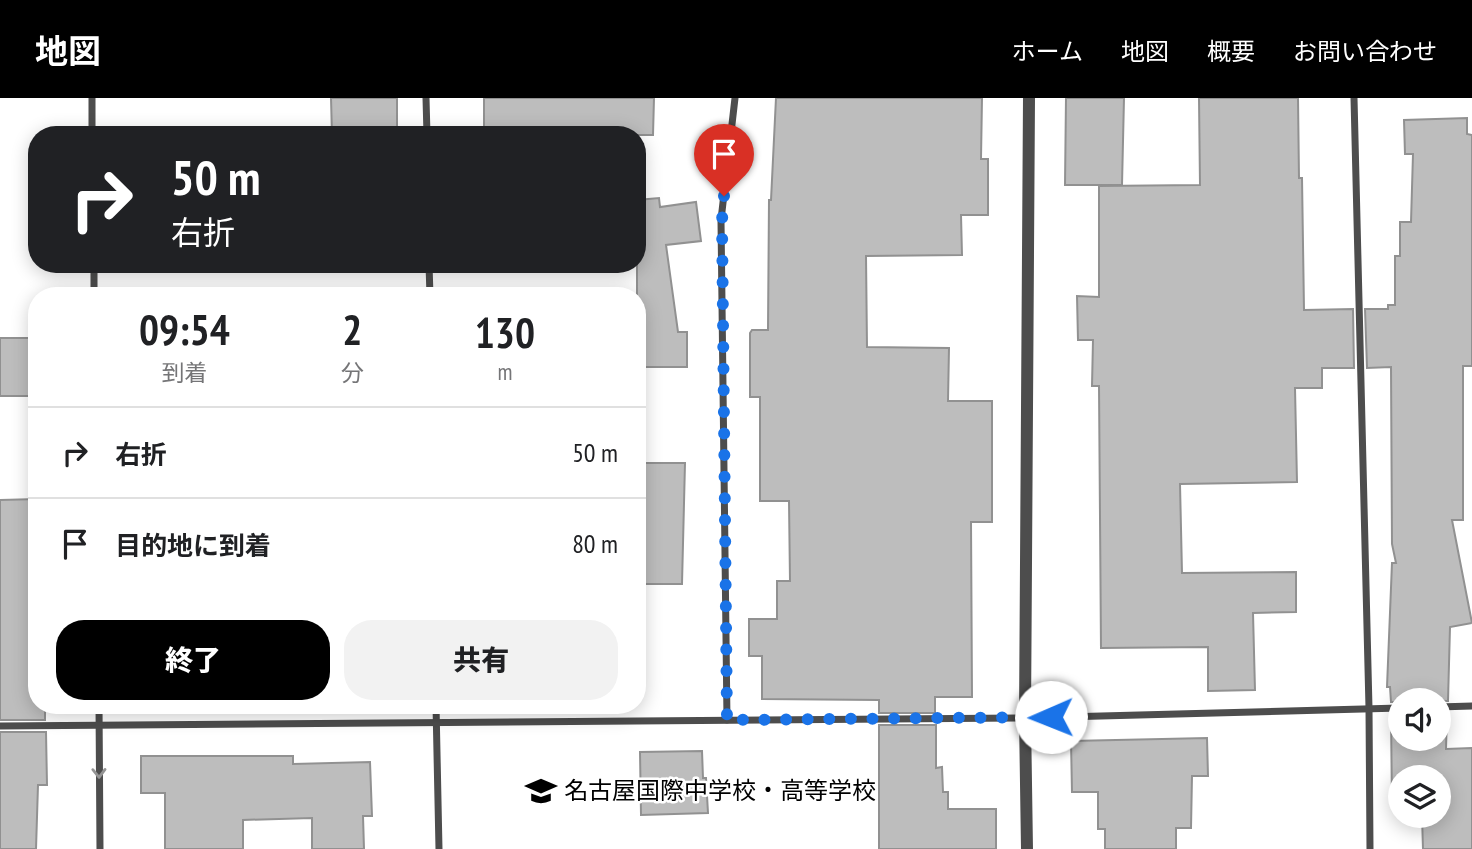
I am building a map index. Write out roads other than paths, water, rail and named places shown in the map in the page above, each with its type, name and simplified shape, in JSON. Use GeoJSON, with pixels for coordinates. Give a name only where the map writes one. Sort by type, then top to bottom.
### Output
{"type":"FeatureCollection","features":[{"type":"Feature","properties":{"kind":"street"},"geometry":{"type":"LineString","coordinates":[[92,98],[92,126]]}},
{"type":"Feature","properties":{"kind":"street"},"geometry":{"type":"LineString","coordinates":[[426,98],[427,126]]}},
{"type":"Feature","properties":{"kind":"street"},"geometry":{"type":"LineString","coordinates":[[727,720],[722,220],[735,98]]}},
{"type":"Feature","properties":{"kind":"street"},"geometry":{"type":"LineString","coordinates":[[1027,849],[1025,718],[1029,98]]}},
{"type":"Feature","properties":{"kind":"street"},"geometry":{"type":"LineString","coordinates":[[1354,98],[1370,849]]}},
{"type":"Feature","properties":{"kind":"street"},"geometry":{"type":"LineString","coordinates":[[1451,707],[1472,706]]}},
{"type":"Feature","properties":{"kind":"street"},"geometry":{"type":"LineString","coordinates":[[0,726],[1025,718],[1388,708]]}},
{"type":"Feature","properties":{"kind":"street"},"geometry":{"type":"LineString","coordinates":[[99,714],[100,849]]}},
{"type":"Feature","properties":{"kind":"street"},"geometry":{"type":"LineString","coordinates":[[436,714],[439,849]]}},
{"type":"Feature","properties":{"kind":"place","name":"名古屋国際中学校・高等学校"},"geometry":{"type":"Point","coordinates":[541,791]}}]}
